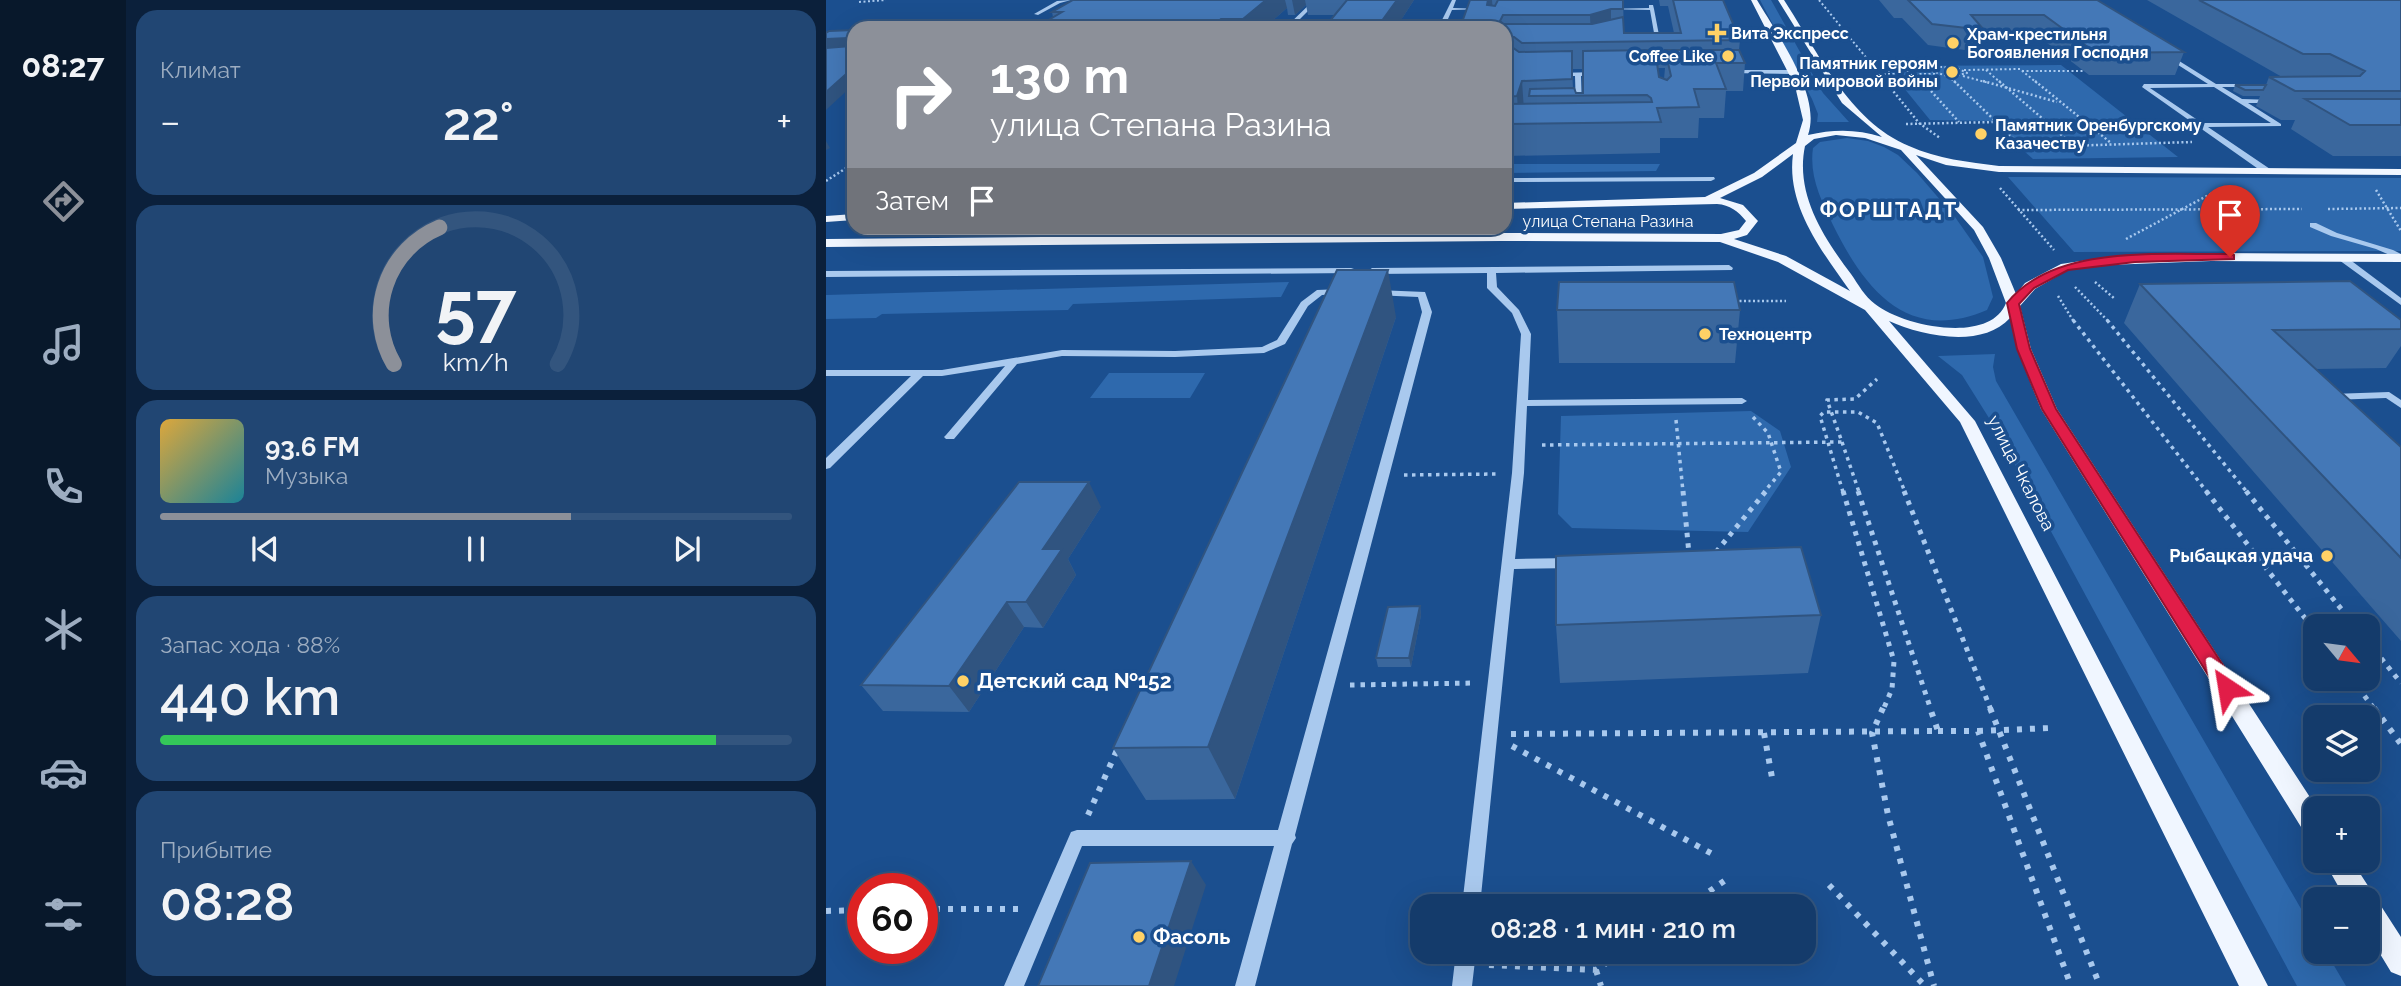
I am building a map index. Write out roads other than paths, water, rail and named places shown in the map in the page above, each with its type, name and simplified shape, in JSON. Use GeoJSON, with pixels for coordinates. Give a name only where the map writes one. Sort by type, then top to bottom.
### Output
{"type":"FeatureCollection","features":[{"type":"Feature","properties":{"kind":"main road","name":"улица Чкалова"},"geometry":{"type":"LineString","coordinates":[[1754,0],[1792,72],[1806,114],[1807,123],[1800,145],[1797,172],[1803,202],[1821,240],[1870,307],[1942,387],[1967,421],[2254,986]]}},
{"type":"Feature","properties":{"kind":"main road"},"geometry":{"type":"LineString","coordinates":[[1781,0],[1845,101],[1871,125],[1904,148],[1979,229],[1995,258],[2013,303],[2024,349],[2049,409],[2303,808]]}},
{"type":"Feature","properties":{"kind":"main road","name":"улица Степана Разина"},"geometry":{"type":"LineString","coordinates":[[1512,206],[1707,200],[1739,187],[1811,137],[1822,134],[1851,133],[1881,139],[1904,148]]}},
{"type":"Feature","properties":{"kind":"main road"},"geometry":{"type":"LineString","coordinates":[[1904,148],[1946,162],[1983,168],[2401,172]]}},
{"type":"Feature","properties":{"kind":"main road"},"geometry":{"type":"LineString","coordinates":[[1707,200],[1730,201],[1743,208],[1752,221],[1743,233],[1721,238]]}},
{"type":"Feature","properties":{"kind":"main road"},"geometry":{"type":"LineString","coordinates":[[826,219],[847,218]]}},
{"type":"Feature","properties":{"kind":"main road","name":"улица Степана Разина"},"geometry":{"type":"LineString","coordinates":[[826,243],[1500,237],[1721,238],[1782,258],[1870,307]]}},
{"type":"Feature","properties":{"kind":"main road"},"geometry":{"type":"LineString","coordinates":[[1870,307],[1905,323],[1929,330],[1962,332],[1988,328],[2002,318],[2030,286],[2065,267],[2148,258],[2401,257]]}},
{"type":"Feature","properties":{"kind":"main road"},"geometry":{"type":"LineString","coordinates":[[2380,929],[2401,962]]}},
{"type":"Feature","properties":{"kind":"street"},"geometry":{"type":"LineString","coordinates":[[1036,14],[1069,0]]}},
{"type":"Feature","properties":{"kind":"street"},"geometry":{"type":"LineString","coordinates":[[1294,21],[1317,0]]}},
{"type":"Feature","properties":{"kind":"street"},"geometry":{"type":"LineString","coordinates":[[1444,21],[1454,0]]}},
{"type":"Feature","properties":{"kind":"street"},"geometry":{"type":"LineString","coordinates":[[1597,9],[1651,4],[1661,50]]}},
{"type":"Feature","properties":{"kind":"street"},"geometry":{"type":"LineString","coordinates":[[1450,9],[1488,9]]}},
{"type":"Feature","properties":{"kind":"street"},"geometry":{"type":"LineString","coordinates":[[1646,37],[1658,37]]}},
{"type":"Feature","properties":{"kind":"street"},"geometry":{"type":"LineString","coordinates":[[2155,48],[2279,125]]}},
{"type":"Feature","properties":{"kind":"street"},"geometry":{"type":"LineString","coordinates":[[1719,72],[1792,72]]}},
{"type":"Feature","properties":{"kind":"street"},"geometry":{"type":"LineString","coordinates":[[1578,74],[1580,122]]}},
{"type":"Feature","properties":{"kind":"street"},"geometry":{"type":"LineString","coordinates":[[1544,75],[1605,74]]}},
{"type":"Feature","properties":{"kind":"street"},"geometry":{"type":"LineString","coordinates":[[2261,85],[2144,86],[2267,171]]}},
{"type":"Feature","properties":{"kind":"street"},"geometry":{"type":"LineString","coordinates":[[2241,101],[2277,101]]}},
{"type":"Feature","properties":{"kind":"street"},"geometry":{"type":"LineString","coordinates":[[1566,113],[1579,113]]}},
{"type":"Feature","properties":{"kind":"street"},"geometry":{"type":"LineString","coordinates":[[2201,125],[2292,125]]}},
{"type":"Feature","properties":{"kind":"street"},"geometry":{"type":"LineString","coordinates":[[1512,180],[1711,179]]}},
{"type":"Feature","properties":{"kind":"street"},"geometry":{"type":"LineString","coordinates":[[2313,225],[2329,234],[2382,246],[2401,257]]}},
{"type":"Feature","properties":{"kind":"street"},"geometry":{"type":"LineString","coordinates":[[2342,258],[2401,302]]}},
{"type":"Feature","properties":{"kind":"street"},"geometry":{"type":"LineString","coordinates":[[826,274],[1729,268]]}},
{"type":"Feature","properties":{"kind":"street"},"geometry":{"type":"LineString","coordinates":[[1472,894],[1521,445],[1526,334],[1516,312],[1492,288],[1491,270]]}},
{"type":"Feature","properties":{"kind":"street"},"geometry":{"type":"LineString","coordinates":[[1363,282],[1367,271]]}},
{"type":"Feature","properties":{"kind":"street"},"geometry":{"type":"LineString","coordinates":[[826,373],[942,373],[1062,354],[1175,354],[1264,350],[1280,342],[1304,304],[1320,292],[1422,293],[1427,312],[1244,986]]}},
{"type":"Feature","properties":{"kind":"street"},"geometry":{"type":"LineString","coordinates":[[950,437],[1014,361]]}},
{"type":"Feature","properties":{"kind":"street"},"geometry":{"type":"LineString","coordinates":[[826,465],[919,374]]}},
{"type":"Feature","properties":{"kind":"street"},"geometry":{"type":"LineString","coordinates":[[2332,407],[2322,397],[2389,395],[2401,405]]}},
{"type":"Feature","properties":{"kind":"street"},"geometry":{"type":"LineString","coordinates":[[1523,403],[1742,401]]}},
{"type":"Feature","properties":{"kind":"street"},"geometry":{"type":"LineString","coordinates":[[1507,564],[1585,563]]}},
{"type":"Feature","properties":{"kind":"street"},"geometry":{"type":"LineString","coordinates":[[1014,986],[1077,838],[1286,838]]}},
{"type":"Feature","properties":{"kind":"street"},"geometry":{"type":"LineString","coordinates":[[1462,986],[1464,964]]}},
{"type":"Feature","properties":{"kind":"place","name":"Вита Экспресс"},"geometry":{"type":"Point","coordinates":[1717,33]}},
{"type":"Feature","properties":{"kind":"place","name":"Храм-крестильня Богоявления Господня"},"geometry":{"type":"Point","coordinates":[1953,43]}},
{"type":"Feature","properties":{"kind":"place","name":"Coffee Like"},"geometry":{"type":"Point","coordinates":[1728,56]}},
{"type":"Feature","properties":{"kind":"place","name":"Памятник героям Первой мировой войны"},"geometry":{"type":"Point","coordinates":[1952,72]}},
{"type":"Feature","properties":{"kind":"place","name":"Памятник Оренбургскому Казачеству"},"geometry":{"type":"Point","coordinates":[1981,134]}},
{"type":"Feature","properties":{"kind":"place","name":"Техноцентр"},"geometry":{"type":"Point","coordinates":[1705,334]}},
{"type":"Feature","properties":{"kind":"place","name":"Рыбацкая удача"},"geometry":{"type":"Point","coordinates":[2327,556]}},
{"type":"Feature","properties":{"kind":"place","name":"Детский сад №152"},"geometry":{"type":"Point","coordinates":[963,681]}},
{"type":"Feature","properties":{"kind":"place","name":"Фасоль"},"geometry":{"type":"Point","coordinates":[1139,937]}},
{"type":"Feature","properties":{"kind":"district","name":"ФОРШТАДТ"},"geometry":{"type":"Point","coordinates":[1889,210]}}]}
